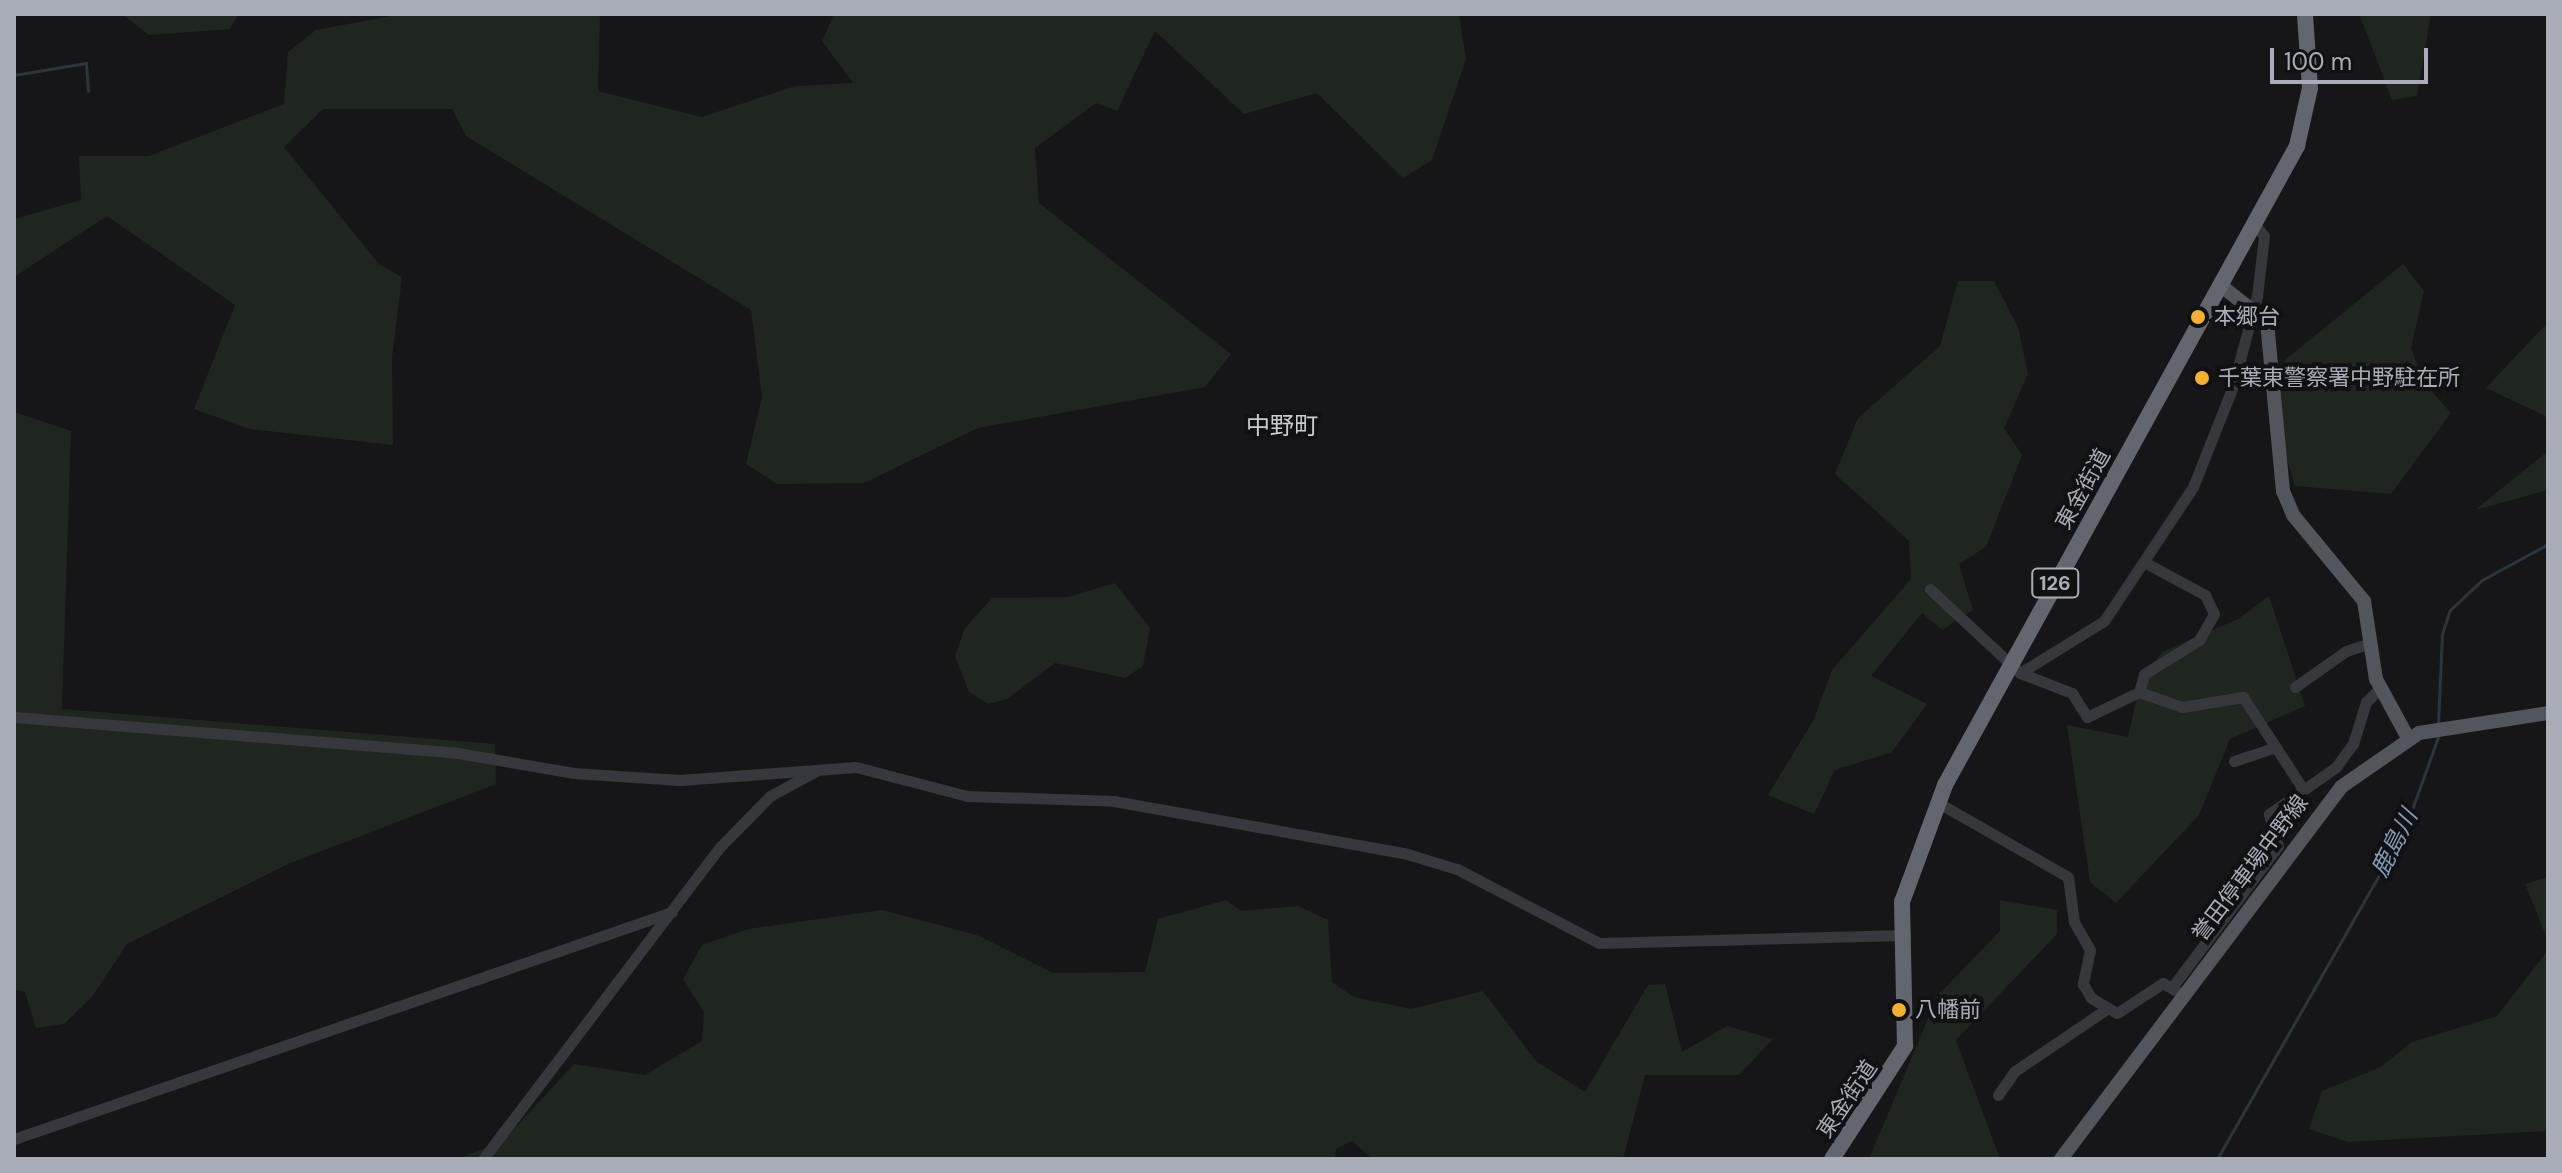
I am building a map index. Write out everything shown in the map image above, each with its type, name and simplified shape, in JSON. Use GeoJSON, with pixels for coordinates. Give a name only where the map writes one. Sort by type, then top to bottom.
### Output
{"type":"FeatureCollection","features":[{"type":"Feature","properties":{"kind":"highway","name":"東金街道"},"geometry":{"type":"LineString","coordinates":[[1832,1159],[1905,1046],[1907,872],[1937,802],[2015,668],[2257,227],[2305,118],[2311,54],[2305,14]]}},
{"type":"Feature","properties":{"kind":"main road"},"geometry":{"type":"LineString","coordinates":[[2224,288],[2252,304],[2270,332],[2287,503],[2364,601],[2379,689],[2408,738]]}},
{"type":"Feature","properties":{"kind":"main road","name":"誉田停車場中野線"},"geometry":{"type":"LineString","coordinates":[[2061,1159],[2178,990],[2341,787],[2408,738],[2428,730],[2445,725],[2548,713]]}},
{"type":"Feature","properties":{"kind":"street"},"geometry":{"type":"LineString","coordinates":[[2015,668],[2104,621],[2203,467],[2252,304],[2264,236],[2257,227]]}},
{"type":"Feature","properties":{"kind":"street"},"geometry":{"type":"LineString","coordinates":[[2139,692],[2144,674],[2199,640],[2214,614],[2205,595],[2144,562]]}},
{"type":"Feature","properties":{"kind":"street"},"geometry":{"type":"LineString","coordinates":[[1930,589],[2015,668],[2072,693],[2087,717],[2139,692],[2182,707],[2238,694],[2301,786]]}},
{"type":"Feature","properties":{"kind":"street"},"geometry":{"type":"LineString","coordinates":[[2295,687],[2346,651],[2371,643]]}},
{"type":"Feature","properties":{"kind":"street"},"geometry":{"type":"LineString","coordinates":[[1937,802],[2068,877],[2074,922],[2090,950],[2083,984],[2117,1013],[2150,987],[2178,990],[2278,846],[2269,814],[2301,786],[2328,777],[2379,689]]}},
{"type":"Feature","properties":{"kind":"street"},"geometry":{"type":"LineString","coordinates":[[14,717],[452,752],[618,776],[708,780],[824,767],[883,771],[967,796],[1114,801],[1404,853],[1457,869],[1599,943],[1905,935]]}},
{"type":"Feature","properties":{"kind":"street"},"geometry":{"type":"LineString","coordinates":[[2234,761],[2276,747]]}},
{"type":"Feature","properties":{"kind":"street"},"geometry":{"type":"LineString","coordinates":[[483,1159],[672,912],[770,796],[824,767]]}},
{"type":"Feature","properties":{"kind":"street"},"geometry":{"type":"LineString","coordinates":[[2328,777],[2341,787]]}},
{"type":"Feature","properties":{"kind":"street"},"geometry":{"type":"LineString","coordinates":[[14,1139],[672,912]]}},
{"type":"Feature","properties":{"kind":"street"},"geometry":{"type":"LineString","coordinates":[[1998,1095],[2015,1071],[2108,1008]]}},
{"type":"Feature","properties":{"kind":"shaded area"},"geometry":{"type":"Polygon","coordinates":[[[122,14],[238,14],[230,29],[149,35],[122,14]]]}},
{"type":"Feature","properties":{"kind":"shaded area"},"geometry":{"type":"Polygon","coordinates":[[[402,14],[600,14],[598,91],[702,117],[795,86],[853,83],[822,41],[834,14],[1459,14],[1466,59],[1432,160],[1403,178],[1317,93],[1244,114],[1155,31],[1117,111],[1096,103],[1035,148],[1039,203],[1231,354],[1205,387],[978,428],[864,483],[777,484],[746,464],[762,397],[751,310],[466,136],[452,109],[323,109],[284,147],[379,264],[402,277],[392,358],[393,445],[250,429],[194,409],[235,305],[107,216],[14,277],[14,219],[81,200],[79,156],[149,156],[284,104],[288,52],[316,30],[402,14]]]}},
{"type":"Feature","properties":{"kind":"shaded area"},"geometry":{"type":"Polygon","coordinates":[[[2431,14],[2417,96],[2392,100],[2360,16],[2431,14]]]}},
{"type":"Feature","properties":{"kind":"shaded area"},"geometry":{"type":"Polygon","coordinates":[[[2403,264],[2424,291],[2411,348],[2425,384],[2451,413],[2391,494],[2295,486],[2263,378],[2403,264]]]}},
{"type":"Feature","properties":{"kind":"shaded area"},"geometry":{"type":"Polygon","coordinates":[[[1958,281],[1994,281],[2018,327],[2028,374],[2004,428],[2022,455],[1986,547],[1959,564],[1973,610],[1942,630],[1922,613],[1871,676],[1927,704],[1892,752],[1835,770],[1814,814],[1768,795],[1813,721],[1832,670],[1911,579],[1909,541],[1835,474],[1858,418],[1940,346],[1958,281]]]}},
{"type":"Feature","properties":{"kind":"shaded area"},"geometry":{"type":"Polygon","coordinates":[[[2548,322],[2548,427],[2545,416],[2486,388],[2548,322]]]}},
{"type":"Feature","properties":{"kind":"shaded area"},"geometry":{"type":"Polygon","coordinates":[[[14,412],[71,431],[62,709],[495,744],[496,784],[288,864],[127,944],[92,997],[64,1024],[36,1028],[25,992],[14,990],[14,412]]]}},
{"type":"Feature","properties":{"kind":"shaded area"},"geometry":{"type":"Polygon","coordinates":[[[2548,451],[2548,490],[2475,510],[2517,476],[2548,451]]]}},
{"type":"Feature","properties":{"kind":"shaded area"},"geometry":{"type":"Polygon","coordinates":[[[1115,583],[1150,628],[1143,666],[1125,678],[1055,663],[1007,699],[988,704],[969,692],[955,656],[965,628],[992,598],[1068,597],[1115,583]]]}},
{"type":"Feature","properties":{"kind":"shaded area"},"geometry":{"type":"Polygon","coordinates":[[[2269,596],[2305,706],[2230,739],[2199,815],[2116,903],[2090,882],[2067,725],[2128,737],[2140,684],[2162,652],[2238,619],[2269,596]]]}},
{"type":"Feature","properties":{"kind":"shaded area"},"geometry":{"type":"Polygon","coordinates":[[[2548,877],[2548,941],[2525,884],[2548,877]]]}},
{"type":"Feature","properties":{"kind":"shaded area"},"geometry":{"type":"Polygon","coordinates":[[[1226,900],[1241,911],[1298,906],[1328,920],[1332,982],[1354,997],[1411,1009],[1483,991],[1536,1061],[1585,1092],[1648,985],[1665,984],[1682,1052],[1727,1026],[1773,1039],[1739,1075],[1645,1075],[1623,1159],[1372,1159],[1352,1141],[1336,1149],[1335,1159],[457,1159],[503,1141],[574,1064],[645,1075],[702,1041],[704,1012],[683,979],[702,945],[748,929],[882,910],[977,935],[1053,973],[1145,972],[1158,919],[1226,900]]]}},
{"type":"Feature","properties":{"kind":"shaded area"},"geometry":{"type":"Polygon","coordinates":[[[2000,900],[2057,910],[2057,934],[1956,1040],[2000,1159],[1869,1159],[1938,995],[2000,931],[2000,900]]]}},
{"type":"Feature","properties":{"kind":"shaded area"},"geometry":{"type":"Polygon","coordinates":[[[2548,950],[2548,1131],[2348,1142],[2309,1129],[2322,1091],[2381,1067],[2412,1042],[2497,1016],[2548,950]]]}},
{"type":"Feature","properties":{"kind":"waterway"},"geometry":{"type":"LineString","coordinates":[[14,75],[86,63],[88,91]]}},
{"type":"Feature","properties":{"kind":"waterway","name":"鹿島川"},"geometry":{"type":"LineString","coordinates":[[2438,725],[2442,634],[2450,610],[2482,580],[2548,544]]}},
{"type":"Feature","properties":{"kind":"waterway","name":"鹿島川"},"geometry":{"type":"LineString","coordinates":[[2217,1159],[2405,829],[2438,737]]}},
{"type":"Feature","properties":{"kind":"place","name":"本郷台"},"geometry":{"type":"Point","coordinates":[2198,317]}},
{"type":"Feature","properties":{"kind":"place","name":"千葉東警察署中野駐在所"},"geometry":{"type":"Point","coordinates":[2202,378]}},
{"type":"Feature","properties":{"kind":"place","name":"八幡前"},"geometry":{"type":"Point","coordinates":[1899,1010]}},
{"type":"Feature","properties":{"kind":"district","name":"中野町"},"geometry":{"type":"Point","coordinates":[1282,426]}}]}
